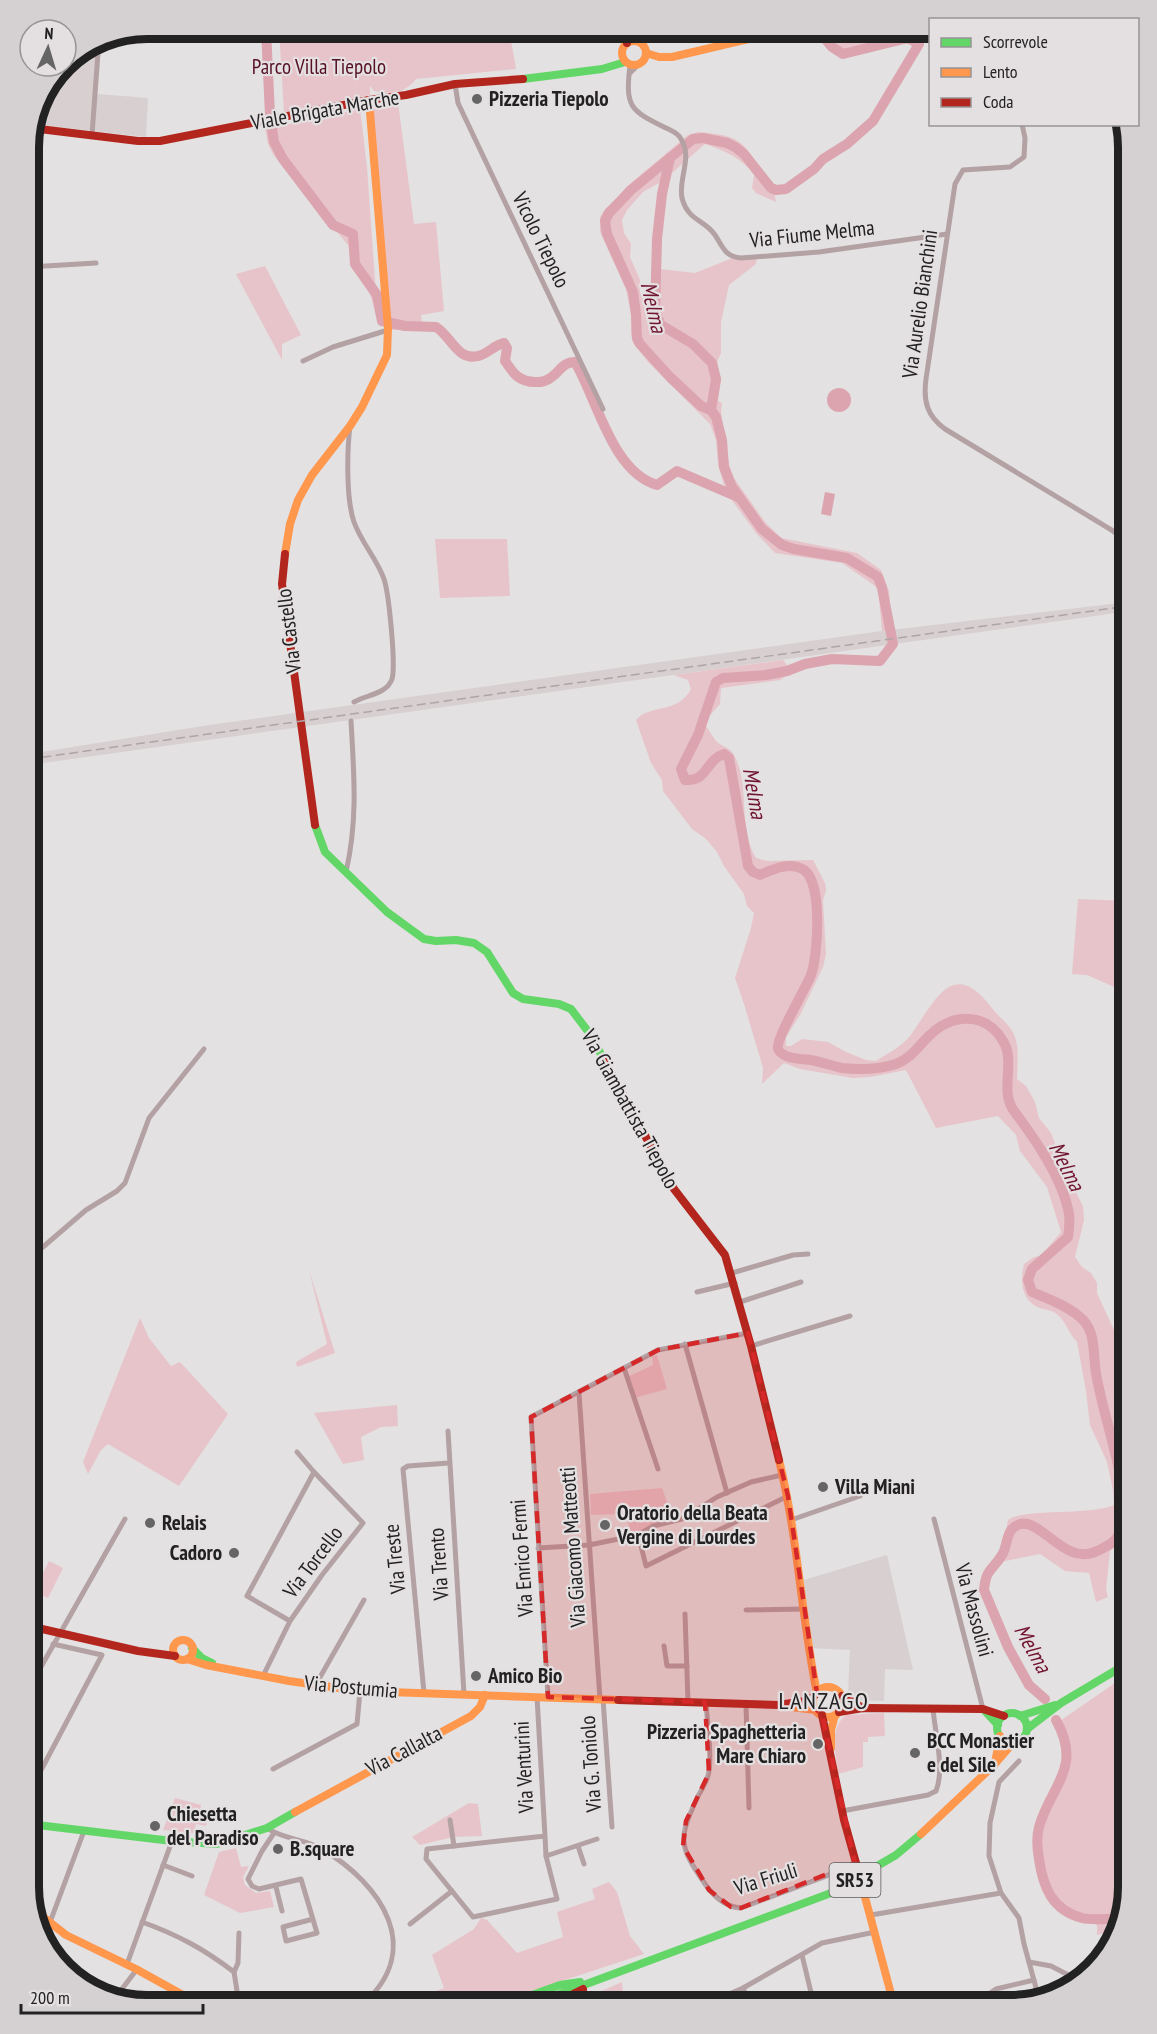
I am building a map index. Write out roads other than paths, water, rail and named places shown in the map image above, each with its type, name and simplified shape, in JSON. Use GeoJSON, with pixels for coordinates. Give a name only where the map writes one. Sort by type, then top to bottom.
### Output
{"type":"FeatureCollection","features":[{"type":"Feature","properties":{"kind":"main road"},"geometry":{"type":"LineString","coordinates":[[627,44],[636,41],[644,46],[632,61],[623,49],[628,39]]}},
{"type":"Feature","properties":{"kind":"main road","name":"Viale Brigata Marche"},"geometry":{"type":"LineString","coordinates":[[41,129],[138,141],[160,141],[454,84],[548,77],[632,61],[672,57],[748,39]]}},
{"type":"Feature","properties":{"kind":"main road","name":"Via Castello"},"geometry":{"type":"LineString","coordinates":[[325,852],[313,820],[282,584],[285,549],[298,500],[312,475],[362,407],[387,355],[388,329],[369,100]]}},
{"type":"Feature","properties":{"kind":"main road","name":"Via Giambattista Tiepolo"},"geometry":{"type":"LineString","coordinates":[[325,852],[387,912],[424,939],[474,943],[487,952],[513,993],[523,999],[560,1004],[571,1009],[590,1035],[674,1189],[725,1255],[752,1346],[788,1496],[816,1694]]}},
{"type":"Feature","properties":{"kind":"main road","name":"Via Postumia"},"geometry":{"type":"LineString","coordinates":[[39,1629],[315,1686],[360,1691],[485,1695]]}},
{"type":"Feature","properties":{"kind":"main road","name":"Via Postumia"},"geometry":{"type":"LineString","coordinates":[[147,1652],[174,1647],[177,1642],[185,1641],[202,1658],[218,1667]]}},
{"type":"Feature","properties":{"kind":"main road"},"geometry":{"type":"LineString","coordinates":[[174,1647],[175,1656]]}},
{"type":"Feature","properties":{"kind":"main road"},"geometry":{"type":"LineString","coordinates":[[187,1659],[192,1648]]}},
{"type":"Feature","properties":{"kind":"main road"},"geometry":{"type":"LineString","coordinates":[[1027,1729],[1061,1703],[1118,1669]]}},
{"type":"Feature","properties":{"kind":"main road"},"geometry":{"type":"LineString","coordinates":[[811,1671],[828,1687],[836,1689],[842,1696],[863,1708]]}},
{"type":"Feature","properties":{"kind":"main road"},"geometry":{"type":"LineString","coordinates":[[485,1695],[782,1705],[806,1701],[828,1687]]}},
{"type":"Feature","properties":{"kind":"main road"},"geometry":{"type":"LineString","coordinates":[[816,1694],[813,1703],[819,1713],[830,1752],[842,1811],[857,1867]]}},
{"type":"Feature","properties":{"kind":"main road","name":"Via Callalta"},"geometry":{"type":"LineString","coordinates":[[39,1825],[217,1844],[270,1830],[376,1766],[474,1715],[484,1704],[485,1695]]}},
{"type":"Feature","properties":{"kind":"main road"},"geometry":{"type":"LineString","coordinates":[[830,1752],[831,1730],[843,1705],[842,1696]]}},
{"type":"Feature","properties":{"kind":"main road"},"geometry":{"type":"LineString","coordinates":[[1020,1716],[1061,1703]]}},
{"type":"Feature","properties":{"kind":"main road"},"geometry":{"type":"LineString","coordinates":[[782,1705],[809,1708],[829,1717],[863,1708],[983,1709],[1004,1716],[1014,1713],[1026,1722],[1027,1729],[1024,1737],[1013,1743],[1005,1741],[1000,1736]]}},
{"type":"Feature","properties":{"kind":"main road"},"geometry":{"type":"LineString","coordinates":[[983,1709],[998,1725],[1000,1736],[994,1765]]}},
{"type":"Feature","properties":{"kind":"main road"},"geometry":{"type":"LineString","coordinates":[[998,1725],[1004,1716]]}},
{"type":"Feature","properties":{"kind":"main road","name":"SR53"},"geometry":{"type":"LineString","coordinates":[[556,1995],[831,1893],[896,1855],[926,1830],[994,1765],[1013,1743]]}},
{"type":"Feature","properties":{"kind":"main road"},"geometry":{"type":"LineString","coordinates":[[862,1886],[891,1995]]}},
{"type":"Feature","properties":{"kind":"main road"},"geometry":{"type":"LineString","coordinates":[[45,1921],[78,1943],[127,1964],[183,1995]]}},
{"type":"Feature","properties":{"kind":"main road"},"geometry":{"type":"LineString","coordinates":[[532,1995],[560,1985],[594,1980]]}},
{"type":"Feature","properties":{"kind":"main road"},"geometry":{"type":"LineString","coordinates":[[574,1995],[594,1980]]}},
{"type":"Feature","properties":{"kind":"street"},"geometry":{"type":"LineString","coordinates":[[92,135],[98,50]]}},
{"type":"Feature","properties":{"kind":"street","name":"Via Fiume Melma"},"geometry":{"type":"LineString","coordinates":[[632,61],[629,74],[630,102],[633,109],[675,133],[682,141],[686,150],[682,196],[684,203],[691,216],[710,229],[723,249],[732,256],[741,258],[819,252],[947,234]]}},
{"type":"Feature","properties":{"kind":"street","name":"Vicolo Tiepolo"},"geometry":{"type":"LineString","coordinates":[[454,84],[458,104],[603,409]]}},
{"type":"Feature","properties":{"kind":"street","name":"Via Aurelio Bianchini"},"geometry":{"type":"LineString","coordinates":[[1022,126],[1025,138],[1024,157],[1010,167],[963,170],[955,184],[925,386],[925,403],[929,414],[945,429],[1118,534]]}},
{"type":"Feature","properties":{"kind":"street"},"geometry":{"type":"LineString","coordinates":[[39,267],[96,264]]}},
{"type":"Feature","properties":{"kind":"street"},"geometry":{"type":"LineString","coordinates":[[303,361],[333,347],[388,329]]}},
{"type":"Feature","properties":{"kind":"street","name":"Via Castello"},"geometry":{"type":"LineString","coordinates":[[350,426],[348,443],[350,508],[354,524],[384,579],[390,607],[392,646],[392,679],[383,690],[354,702]]}},
{"type":"Feature","properties":{"kind":"street"},"geometry":{"type":"LineString","coordinates":[[1114,532],[1118,530]]}},
{"type":"Feature","properties":{"kind":"street"},"geometry":{"type":"LineString","coordinates":[[346,872],[351,852],[356,799],[351,721]]}},
{"type":"Feature","properties":{"kind":"street"},"geometry":{"type":"LineString","coordinates":[[39,1250],[86,1210],[117,1191],[125,1183],[148,1118],[204,1050]]}},
{"type":"Feature","properties":{"kind":"street"},"geometry":{"type":"LineString","coordinates":[[732,1273],[808,1254]]}},
{"type":"Feature","properties":{"kind":"street"},"geometry":{"type":"LineString","coordinates":[[740,1302],[801,1282]]}},
{"type":"Feature","properties":{"kind":"street"},"geometry":{"type":"LineString","coordinates":[[697,1292],[735,1283]]}},
{"type":"Feature","properties":{"kind":"street"},"geometry":{"type":"LineString","coordinates":[[752,1346],[850,1316]]}},
{"type":"Feature","properties":{"kind":"street"},"geometry":{"type":"LineString","coordinates":[[579,1393],[658,1350],[748,1333]]}},
{"type":"Feature","properties":{"kind":"street"},"geometry":{"type":"LineString","coordinates":[[685,1344],[727,1493]]}},
{"type":"Feature","properties":{"kind":"street"},"geometry":{"type":"LineString","coordinates":[[624,1368],[658,1469]]}},
{"type":"Feature","properties":{"kind":"street","name":"Via Enrico Fermi"},"geometry":{"type":"LineString","coordinates":[[548,1697],[531,1417],[579,1393]]}},
{"type":"Feature","properties":{"kind":"street","name":"Via Giacomo Matteotti"},"geometry":{"type":"LineString","coordinates":[[579,1393],[602,1699]]}},
{"type":"Feature","properties":{"kind":"street","name":"Via Trento"},"geometry":{"type":"LineString","coordinates":[[448,1431],[464,1694]]}},
{"type":"Feature","properties":{"kind":"street","name":"Via Torcello"},"geometry":{"type":"LineString","coordinates":[[263,1676],[290,1621],[322,1575],[363,1523],[297,1452]]}},
{"type":"Feature","properties":{"kind":"street","name":"Via Treste"},"geometry":{"type":"LineString","coordinates":[[424,1694],[403,1468],[449,1463]]}},
{"type":"Feature","properties":{"kind":"street","name":"Via Torcello"},"geometry":{"type":"LineString","coordinates":[[290,1621],[247,1596],[314,1472]]}},
{"type":"Feature","properties":{"kind":"street"},"geometry":{"type":"LineString","coordinates":[[538,1548],[589,1545],[638,1535],[653,1526],[682,1519],[751,1482],[782,1475]]}},
{"type":"Feature","properties":{"kind":"street"},"geometry":{"type":"LineString","coordinates":[[640,1542],[646,1566],[788,1496]]}},
{"type":"Feature","properties":{"kind":"street"},"geometry":{"type":"LineString","coordinates":[[791,1520],[860,1496]]}},
{"type":"Feature","properties":{"kind":"street"},"geometry":{"type":"LineString","coordinates":[[39,1669],[125,1519]]}},
{"type":"Feature","properties":{"kind":"street","name":"Via Massolini"},"geometry":{"type":"LineString","coordinates":[[933,1519],[983,1709]]}},
{"type":"Feature","properties":{"kind":"street"},"geometry":{"type":"LineString","coordinates":[[315,1686],[364,1600]]}},
{"type":"Feature","properties":{"kind":"street"},"geometry":{"type":"LineString","coordinates":[[746,1610],[803,1608]]}},
{"type":"Feature","properties":{"kind":"street"},"geometry":{"type":"LineString","coordinates":[[685,1614],[688,1701]]}},
{"type":"Feature","properties":{"kind":"street"},"geometry":{"type":"LineString","coordinates":[[39,1776],[102,1655],[53,1644]]}},
{"type":"Feature","properties":{"kind":"street"},"geometry":{"type":"LineString","coordinates":[[664,1646],[667,1666],[687,1666]]}},
{"type":"Feature","properties":{"kind":"street"},"geometry":{"type":"LineString","coordinates":[[273,1769],[357,1724],[360,1691]]}},
{"type":"Feature","properties":{"kind":"street","name":"Via Venturini"},"geometry":{"type":"LineString","coordinates":[[537,1697],[545,1836],[546,1856],[556,1899],[473,1917],[426,1859],[427,1849],[545,1836]]}},
{"type":"Feature","properties":{"kind":"street","name":"Via G. Toniolo"},"geometry":{"type":"LineString","coordinates":[[602,1699],[612,1827]]}},
{"type":"Feature","properties":{"kind":"street","name":"Via Friuli"},"geometry":{"type":"LineString","coordinates":[[705,1702],[709,1773],[686,1821],[683,1846],[688,1860],[709,1890],[721,1902],[731,1907],[741,1908],[857,1867]]}},
{"type":"Feature","properties":{"kind":"street"},"geometry":{"type":"LineString","coordinates":[[746,1704],[748,1808]]}},
{"type":"Feature","properties":{"kind":"street"},"geometry":{"type":"LineString","coordinates":[[842,1811],[928,1795],[936,1791],[939,1779],[933,1709]]}},
{"type":"Feature","properties":{"kind":"street"},"geometry":{"type":"LineString","coordinates":[[1019,1761],[999,1782],[990,1823],[989,1856],[1001,1893],[1019,1918],[1037,1991]]}},
{"type":"Feature","properties":{"kind":"street"},"geometry":{"type":"LineString","coordinates":[[450,1820],[454,1846]]}},
{"type":"Feature","properties":{"kind":"street"},"geometry":{"type":"LineString","coordinates":[[313,1919],[283,1927],[286,1941],[317,1933],[313,1919],[301,1880],[259,1889],[252,1886],[248,1879],[270,1830],[315,1846],[350,1868],[389,1918],[394,1940],[392,1961],[381,1983],[371,1995]]}},
{"type":"Feature","properties":{"kind":"street"},"geometry":{"type":"LineString","coordinates":[[49,1925],[84,1831]]}},
{"type":"Feature","properties":{"kind":"street"},"geometry":{"type":"LineString","coordinates":[[546,1856],[597,1839]]}},
{"type":"Feature","properties":{"kind":"street"},"geometry":{"type":"LineString","coordinates":[[127,1964],[172,1841]]}},
{"type":"Feature","properties":{"kind":"street"},"geometry":{"type":"LineString","coordinates":[[578,1845],[584,1864]]}},
{"type":"Feature","properties":{"kind":"street"},"geometry":{"type":"LineString","coordinates":[[163,1865],[192,1876]]}},
{"type":"Feature","properties":{"kind":"street"},"geometry":{"type":"LineString","coordinates":[[276,1887],[282,1911]]}},
{"type":"Feature","properties":{"kind":"street"},"geometry":{"type":"LineString","coordinates":[[410,1924],[452,1891]]}},
{"type":"Feature","properties":{"kind":"street"},"geometry":{"type":"LineString","coordinates":[[871,1915],[1001,1893]]}},
{"type":"Feature","properties":{"kind":"street"},"geometry":{"type":"LineString","coordinates":[[142,1922],[173,1933],[207,1951],[234,1972]]}},
{"type":"Feature","properties":{"kind":"street"},"geometry":{"type":"LineString","coordinates":[[727,1995],[822,1943],[875,1932]]}},
{"type":"Feature","properties":{"kind":"street"},"geometry":{"type":"LineString","coordinates":[[238,1995],[234,1972],[238,1963],[239,1933]]}},
{"type":"Feature","properties":{"kind":"street"},"geometry":{"type":"LineString","coordinates":[[802,1955],[811,1995]]}},
{"type":"Feature","properties":{"kind":"street"},"geometry":{"type":"LineString","coordinates":[[1029,1962],[1051,1966],[1071,1976]]}},
{"type":"Feature","properties":{"kind":"street"},"geometry":{"type":"LineString","coordinates":[[120,1991],[137,1969]]}},
{"type":"Feature","properties":{"kind":"street"},"geometry":{"type":"LineString","coordinates":[[990,1993],[996,1989],[1034,1980]]}},
{"type":"Feature","properties":{"kind":"street"},"geometry":{"type":"LineString","coordinates":[[743,1988],[746,1995]]}},
{"type":"Feature","properties":{"kind":"waterway"},"geometry":{"type":"LineString","coordinates":[[266,39],[270,115]]}},
{"type":"Feature","properties":{"kind":"waterway","name":"Melma"},"geometry":{"type":"LineString","coordinates":[[825,39],[843,54],[904,39]]}},
{"type":"Feature","properties":{"kind":"waterway","name":"Melma"},"geometry":{"type":"LineString","coordinates":[[910,39],[919,44],[873,121],[847,144],[823,159],[814,169],[786,189],[771,188],[744,154],[735,147],[703,138],[693,139],[631,190],[609,213],[605,221],[607,234],[633,292],[637,338],[670,377],[701,406],[711,410],[716,417],[722,440],[724,467],[732,487],[762,529],[782,545],[847,558],[878,577],[893,644],[880,661],[832,659],[805,664],[787,671],[723,678],[716,682],[698,735],[681,769],[685,780],[692,780],[698,778],[718,757],[724,754],[729,758],[748,866],[760,875],[782,867],[799,867],[810,877],[816,904],[816,952],[811,975],[781,1035],[778,1044],[780,1052],[788,1057],[842,1068],[862,1069],[890,1066],[911,1055],[939,1028],[949,1023],[969,1019],[988,1025],[1003,1041],[1007,1049],[1007,1085],[1010,1103],[1054,1173],[1066,1201],[1069,1217],[1068,1237],[1032,1269],[1028,1280],[1032,1292],[1073,1312],[1084,1321],[1091,1332],[1099,1389],[1118,1466]]}},
{"type":"Feature","properties":{"kind":"waterway"},"geometry":{"type":"LineString","coordinates":[[271,122],[274,142],[283,159],[333,225],[353,234],[355,264],[377,295],[382,321],[405,326],[436,327],[459,351],[471,357],[482,355],[504,343],[507,348],[505,361],[515,374],[528,381],[548,380],[565,365],[575,362],[617,450],[628,466],[641,478],[657,485],[677,471],[740,498]]}},
{"type":"Feature","properties":{"kind":"waterway"},"geometry":{"type":"LineString","coordinates":[[670,158],[662,194],[657,239],[655,313],[661,325],[693,344],[712,363],[716,379],[711,410]]}},
{"type":"Feature","properties":{"kind":"waterway","name":"Melma"},"geometry":{"type":"LineString","coordinates":[[1045,1699],[1029,1685],[1008,1647],[984,1590],[986,1577],[1002,1555],[1010,1532],[1021,1524],[1040,1530],[1072,1552],[1084,1554],[1109,1545],[1118,1536]]}},
{"type":"Feature","properties":{"kind":"waterway","name":"Melma"},"geometry":{"type":"LineString","coordinates":[[1056,1720],[1064,1737],[1066,1764],[1038,1831],[1038,1851],[1043,1879],[1051,1896],[1063,1909],[1082,1918],[1113,1919]]}},
{"type":"Feature","properties":{"kind":"railway"},"geometry":{"type":"LineString","coordinates":[[39,758],[1118,607]]}},
{"type":"Feature","properties":{"kind":"place","name":"Pizzeria Tiepolo"},"geometry":{"type":"Point","coordinates":[477,99]}},
{"type":"Feature","properties":{"kind":"place","name":"Villa Miani"},"geometry":{"type":"Point","coordinates":[823,1487]}},
{"type":"Feature","properties":{"kind":"place","name":"Relais"},"geometry":{"type":"Point","coordinates":[150,1523]}},
{"type":"Feature","properties":{"kind":"place","name":"Oratorio della Beata Vergine di Lourdes"},"geometry":{"type":"Point","coordinates":[605,1525]}},
{"type":"Feature","properties":{"kind":"place","name":"Cadoro"},"geometry":{"type":"Point","coordinates":[234,1553]}},
{"type":"Feature","properties":{"kind":"place","name":"Amico Bio"},"geometry":{"type":"Point","coordinates":[476,1676]}},
{"type":"Feature","properties":{"kind":"place","name":"Pizzeria Spaghetteria Mare Chiaro"},"geometry":{"type":"Point","coordinates":[818,1744]}},
{"type":"Feature","properties":{"kind":"place","name":"BCC Monastier e del Sile"},"geometry":{"type":"Point","coordinates":[915,1753]}},
{"type":"Feature","properties":{"kind":"place","name":"Chiesetta del Paradiso"},"geometry":{"type":"Point","coordinates":[155,1826]}},
{"type":"Feature","properties":{"kind":"place","name":"B.square"},"geometry":{"type":"Point","coordinates":[278,1849]}},
{"type":"Feature","properties":{"kind":"district","name":"LANZAGO"},"geometry":{"type":"Point","coordinates":[824,1701]}},
{"type":"Feature","properties":{"kind":"park label","name":"Parco Villa Tiepolo"},"geometry":{"type":"Point","coordinates":[319,67]}}]}
